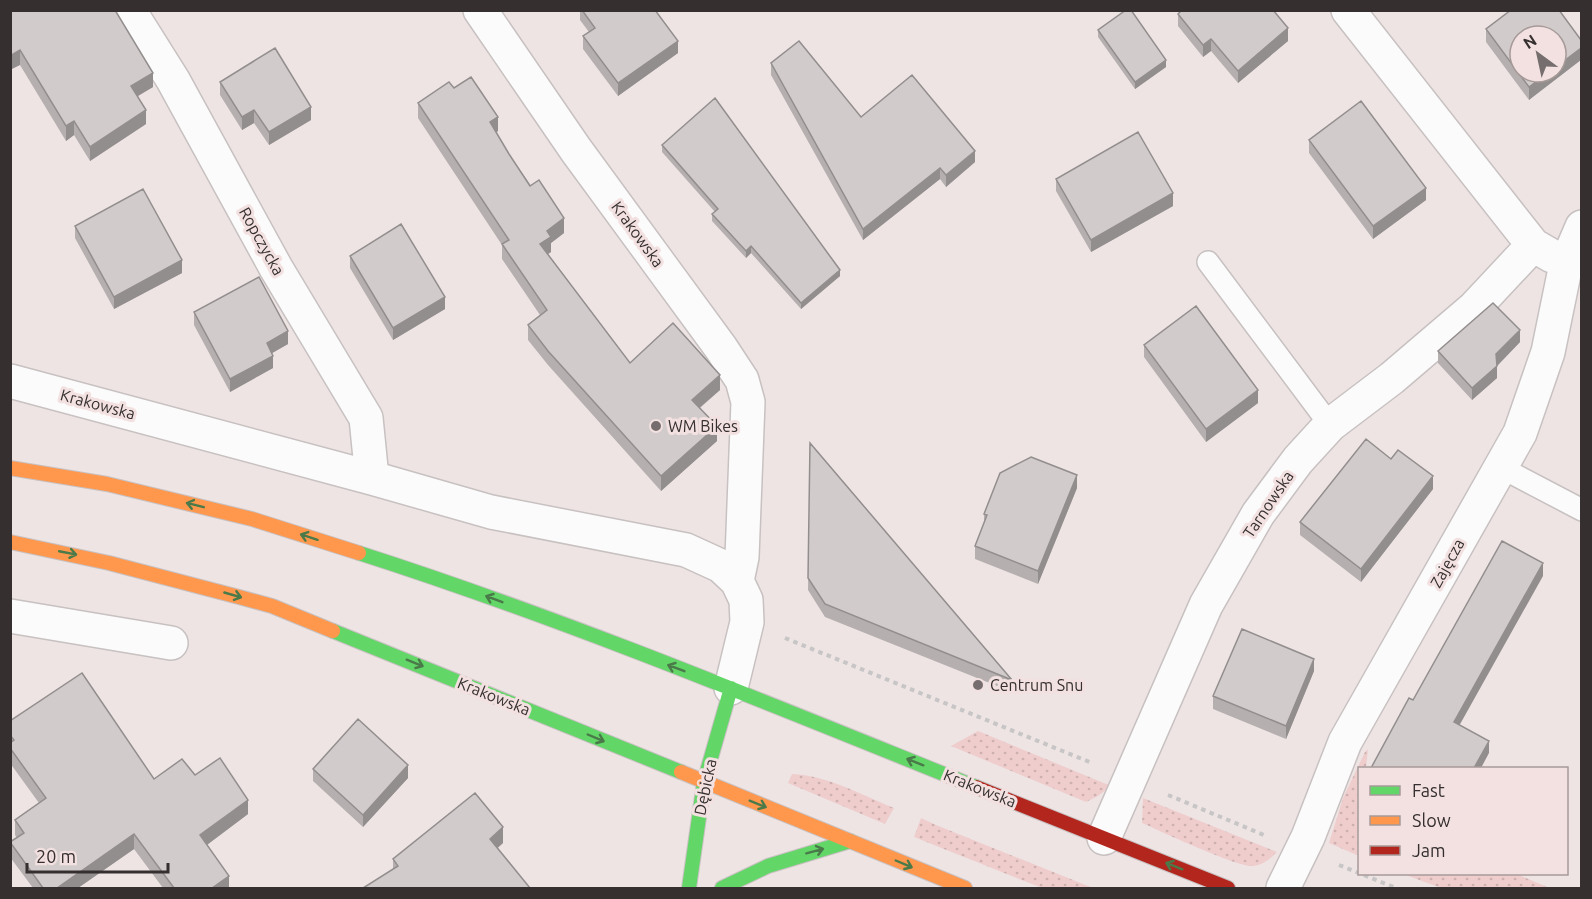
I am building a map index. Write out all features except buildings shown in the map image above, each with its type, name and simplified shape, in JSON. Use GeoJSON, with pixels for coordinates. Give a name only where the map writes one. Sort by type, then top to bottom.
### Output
{"type":"FeatureCollection","features":[{"type":"Feature","properties":{"kind":"main road","name":"Krakowska"},"geometry":{"type":"LineString","coordinates":[[10,468],[107,484],[252,519],[449,582],[731,688],[1228,888]]}},
{"type":"Feature","properties":{"kind":"main road","name":"Krakowska"},"geometry":{"type":"LineString","coordinates":[[10,542],[85,556],[272,606],[965,888]]}},
{"type":"Feature","properties":{"kind":"main road","name":"Dębicka"},"geometry":{"type":"LineString","coordinates":[[689,888],[704,782],[731,688]]}},
{"type":"Feature","properties":{"kind":"main road"},"geometry":{"type":"LineString","coordinates":[[722,888],[739,878],[792,856],[850,841]]}},
{"type":"Feature","properties":{"kind":"street","name":"Ropczycka"},"geometry":{"type":"LineString","coordinates":[[129,10],[173,80],[276,268],[366,418],[372,478]]}},
{"type":"Feature","properties":{"kind":"street","name":"Krakowska"},"geometry":{"type":"LineString","coordinates":[[480,10],[576,150],[742,380],[748,402],[742,557],[737,581]]}},
{"type":"Feature","properties":{"kind":"street"},"geometry":{"type":"LineString","coordinates":[[1348,10],[1533,245],[1566,264]]}},
{"type":"Feature","properties":{"kind":"street","name":"Zajęcza"},"geometry":{"type":"LineString","coordinates":[[1283,888],[1303,850],[1345,742],[1520,433],[1548,352],[1566,264],[1581,227]]}},
{"type":"Feature","properties":{"kind":"street","name":"Tarnowska"},"geometry":{"type":"LineString","coordinates":[[1104,838],[1206,605],[1258,514],[1298,460],[1330,425],[1392,378],[1474,308],[1533,245]]}},
{"type":"Feature","properties":{"kind":"street","name":"Krakowska"},"geometry":{"type":"LineString","coordinates":[[10,381],[491,512],[686,550],[721,566],[737,581],[746,600],[747,622],[731,688]]}},
{"type":"Feature","properties":{"kind":"street"},"geometry":{"type":"LineString","coordinates":[[10,616],[171,643]]}},
{"type":"Feature","properties":{"kind":"lane"},"geometry":{"type":"LineString","coordinates":[[1208,262],[1330,425]]}},
{"type":"Feature","properties":{"kind":"lane"},"geometry":{"type":"LineString","coordinates":[[1500,467],[1581,510]]}},
{"type":"Feature","properties":{"kind":"path"},"geometry":{"type":"LineString","coordinates":[[747,622],[1274,838]]}},
{"type":"Feature","properties":{"kind":"path"},"geometry":{"type":"LineString","coordinates":[[1331,862],[1358,873]]}},
{"type":"Feature","properties":{"kind":"path"},"geometry":{"type":"LineString","coordinates":[[1364,875],[1396,888]]}},
{"type":"Feature","properties":{"kind":"shaded area"},"geometry":{"type":"Polygon","coordinates":[[[978,731],[1111,786],[1086,802],[951,746],[978,731]]]}},
{"type":"Feature","properties":{"kind":"shaded area"},"geometry":{"type":"Polygon","coordinates":[[[1368,749],[1366,767],[1358,767],[1358,856],[1329,843],[1343,798],[1365,752],[1368,749]]]}},
{"type":"Feature","properties":{"kind":"shaded area"},"geometry":{"type":"Polygon","coordinates":[[[792,774],[818,778],[844,786],[894,808],[885,824],[788,783],[792,774]]]}},
{"type":"Feature","properties":{"kind":"shaded area"},"geometry":{"type":"Polygon","coordinates":[[[1143,798],[1277,852],[1266,861],[1253,866],[1232,861],[1181,841],[1142,823],[1143,798]]]}},
{"type":"Feature","properties":{"kind":"shaded area"},"geometry":{"type":"Polygon","coordinates":[[[921,818],[1093,888],[1042,888],[914,837],[921,818]]]}},
{"type":"Feature","properties":{"kind":"shaded area"},"geometry":{"type":"Polygon","coordinates":[[[1406,875],[1518,875],[1550,888],[1441,888],[1406,875]]]}},
{"type":"Feature","properties":{"kind":"traffic: fast"},"geometry":{"type":"LineString","coordinates":[[359,553],[592,635],[976,787]]}},
{"type":"Feature","properties":{"kind":"traffic: fast"},"geometry":{"type":"LineString","coordinates":[[333,631],[681,772]]}},
{"type":"Feature","properties":{"kind":"traffic: fast"},"geometry":{"type":"LineString","coordinates":[[689,888],[704,782],[731,688]]}},
{"type":"Feature","properties":{"kind":"traffic: fast"},"geometry":{"type":"LineString","coordinates":[[722,888],[768,866],[850,841]]}},
{"type":"Feature","properties":{"kind":"traffic: slow"},"geometry":{"type":"LineString","coordinates":[[10,468],[107,484],[252,519],[359,553]]}},
{"type":"Feature","properties":{"kind":"traffic: slow"},"geometry":{"type":"LineString","coordinates":[[10,542],[109,563],[272,606],[333,631]]}},
{"type":"Feature","properties":{"kind":"traffic: slow"},"geometry":{"type":"LineString","coordinates":[[681,772],[965,888]]}},
{"type":"Feature","properties":{"kind":"traffic: jam"},"geometry":{"type":"LineString","coordinates":[[976,787],[1228,888]]}},
{"type":"Feature","properties":{"kind":"place","name":"WM Bikes"},"geometry":{"type":"Point","coordinates":[656,426]}},
{"type":"Feature","properties":{"kind":"place","name":"Centrum Snu"},"geometry":{"type":"Point","coordinates":[978,685]}}]}
